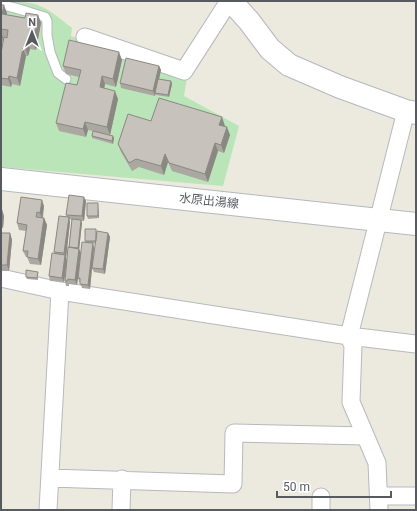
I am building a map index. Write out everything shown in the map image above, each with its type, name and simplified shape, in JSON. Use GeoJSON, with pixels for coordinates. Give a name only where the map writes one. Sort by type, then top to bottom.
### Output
{"type":"FeatureCollection","features":[{"type":"Feature","properties":{"kind":"main road"},"geometry":{"type":"LineString","coordinates":[[230,1],[249,21],[270,49],[290,65],[340,88],[411,112]]}},
{"type":"Feature","properties":{"kind":"main road","name":"水原出湯線"},"geometry":{"type":"LineString","coordinates":[[1,179],[416,224]]}},
{"type":"Feature","properties":{"kind":"street"},"geometry":{"type":"LineString","coordinates":[[84,37],[184,72],[230,1]]}},
{"type":"Feature","properties":{"kind":"street"},"geometry":{"type":"LineString","coordinates":[[411,112],[379,220],[348,336],[353,346],[351,402],[377,463],[380,503],[416,496]]}},
{"type":"Feature","properties":{"kind":"street"},"geometry":{"type":"LineString","coordinates":[[1,278],[60,290],[348,336],[416,344]]}},
{"type":"Feature","properties":{"kind":"street"},"geometry":{"type":"LineString","coordinates":[[48,510],[60,290]]}},
{"type":"Feature","properties":{"kind":"street"},"geometry":{"type":"LineString","coordinates":[[50,478],[122,479],[234,484],[234,433],[365,436]]}},
{"type":"Feature","properties":{"kind":"street"},"geometry":{"type":"LineString","coordinates":[[121,510],[122,479]]}},
{"type":"Feature","properties":{"kind":"lane"},"geometry":{"type":"LineString","coordinates":[[1,5],[19,8],[22,11],[45,17],[47,21],[47,35],[50,52],[58,73],[66,79]]}},
{"type":"Feature","properties":{"kind":"green space"},"geometry":{"type":"Polygon","coordinates":[[[1,1],[33,3],[47,9],[72,28],[71,36],[187,77],[184,96],[239,126],[223,186],[1,167],[1,1]]]}},
{"type":"Feature","properties":{"kind":"building"},"geometry":{"type":"Polygon","coordinates":[[[1,5],[4,5],[2,14],[25,18],[26,13],[38,15],[33,42],[27,40],[25,48],[23,48],[17,78],[9,76],[8,79],[1,78],[1,53],[4,37],[7,38],[8,30],[1,29],[1,5]]]}},
{"type":"Feature","properties":{"kind":"building"},"geometry":{"type":"Polygon","coordinates":[[[69,40],[119,52],[113,79],[102,76],[100,87],[115,91],[107,127],[85,122],[83,129],[56,123],[66,83],[77,85],[81,70],[63,66],[69,40]]]}},
{"type":"Feature","properties":{"kind":"building"},"geometry":{"type":"Polygon","coordinates":[[[126,58],[159,66],[153,91],[120,83],[126,58]]]}},
{"type":"Feature","properties":{"kind":"building"},"geometry":{"type":"Polygon","coordinates":[[[158,79],[171,81],[168,95],[155,93],[158,79]]]}},
{"type":"Feature","properties":{"kind":"building"},"geometry":{"type":"Polygon","coordinates":[[[159,98],[222,117],[219,125],[227,127],[221,145],[215,143],[205,174],[169,163],[165,154],[161,166],[136,159],[129,163],[118,144],[128,114],[151,121],[159,98]]]}},
{"type":"Feature","properties":{"kind":"building"},"geometry":{"type":"Polygon","coordinates":[[[93,131],[113,136],[112,141],[92,136],[93,131]]]}},
{"type":"Feature","properties":{"kind":"building"},"geometry":{"type":"Polygon","coordinates":[[[69,195],[84,197],[82,216],[66,215],[69,195]]]}},
{"type":"Feature","properties":{"kind":"building"},"geometry":{"type":"Polygon","coordinates":[[[21,197],[42,200],[40,213],[37,212],[36,217],[44,218],[38,259],[27,257],[28,251],[23,251],[27,225],[17,223],[21,197]]]}},
{"type":"Feature","properties":{"kind":"building"},"geometry":{"type":"Polygon","coordinates":[[[87,203],[98,203],[98,216],[87,216],[87,203]]]}},
{"type":"Feature","properties":{"kind":"building"},"geometry":{"type":"Polygon","coordinates":[[[59,216],[69,217],[64,253],[54,252],[59,216]]]}},
{"type":"Feature","properties":{"kind":"building"},"geometry":{"type":"Polygon","coordinates":[[[72,219],[81,220],[78,248],[69,247],[72,219]]]}},
{"type":"Feature","properties":{"kind":"building"},"geometry":{"type":"Polygon","coordinates":[[[85,229],[96,229],[96,241],[85,241],[85,229]]]}},
{"type":"Feature","properties":{"kind":"building"},"geometry":{"type":"Polygon","coordinates":[[[97,231],[108,233],[103,269],[92,268],[97,231]]]}},
{"type":"Feature","properties":{"kind":"building"},"geometry":{"type":"Polygon","coordinates":[[[1,233],[10,233],[7,265],[1,265],[1,233]]]}},
{"type":"Feature","properties":{"kind":"building"},"geometry":{"type":"Polygon","coordinates":[[[82,242],[93,243],[88,285],[80,284],[80,278],[78,278],[82,242]]]}},
{"type":"Feature","properties":{"kind":"building"},"geometry":{"type":"Polygon","coordinates":[[[68,247],[79,249],[75,280],[68,279],[65,281],[68,247]]]}},
{"type":"Feature","properties":{"kind":"building"},"geometry":{"type":"Polygon","coordinates":[[[52,253],[65,255],[62,278],[49,276],[52,253]]]}},
{"type":"Feature","properties":{"kind":"building"},"geometry":{"type":"Polygon","coordinates":[[[26,270],[38,272],[37,278],[26,277],[26,270]]]}}]}
